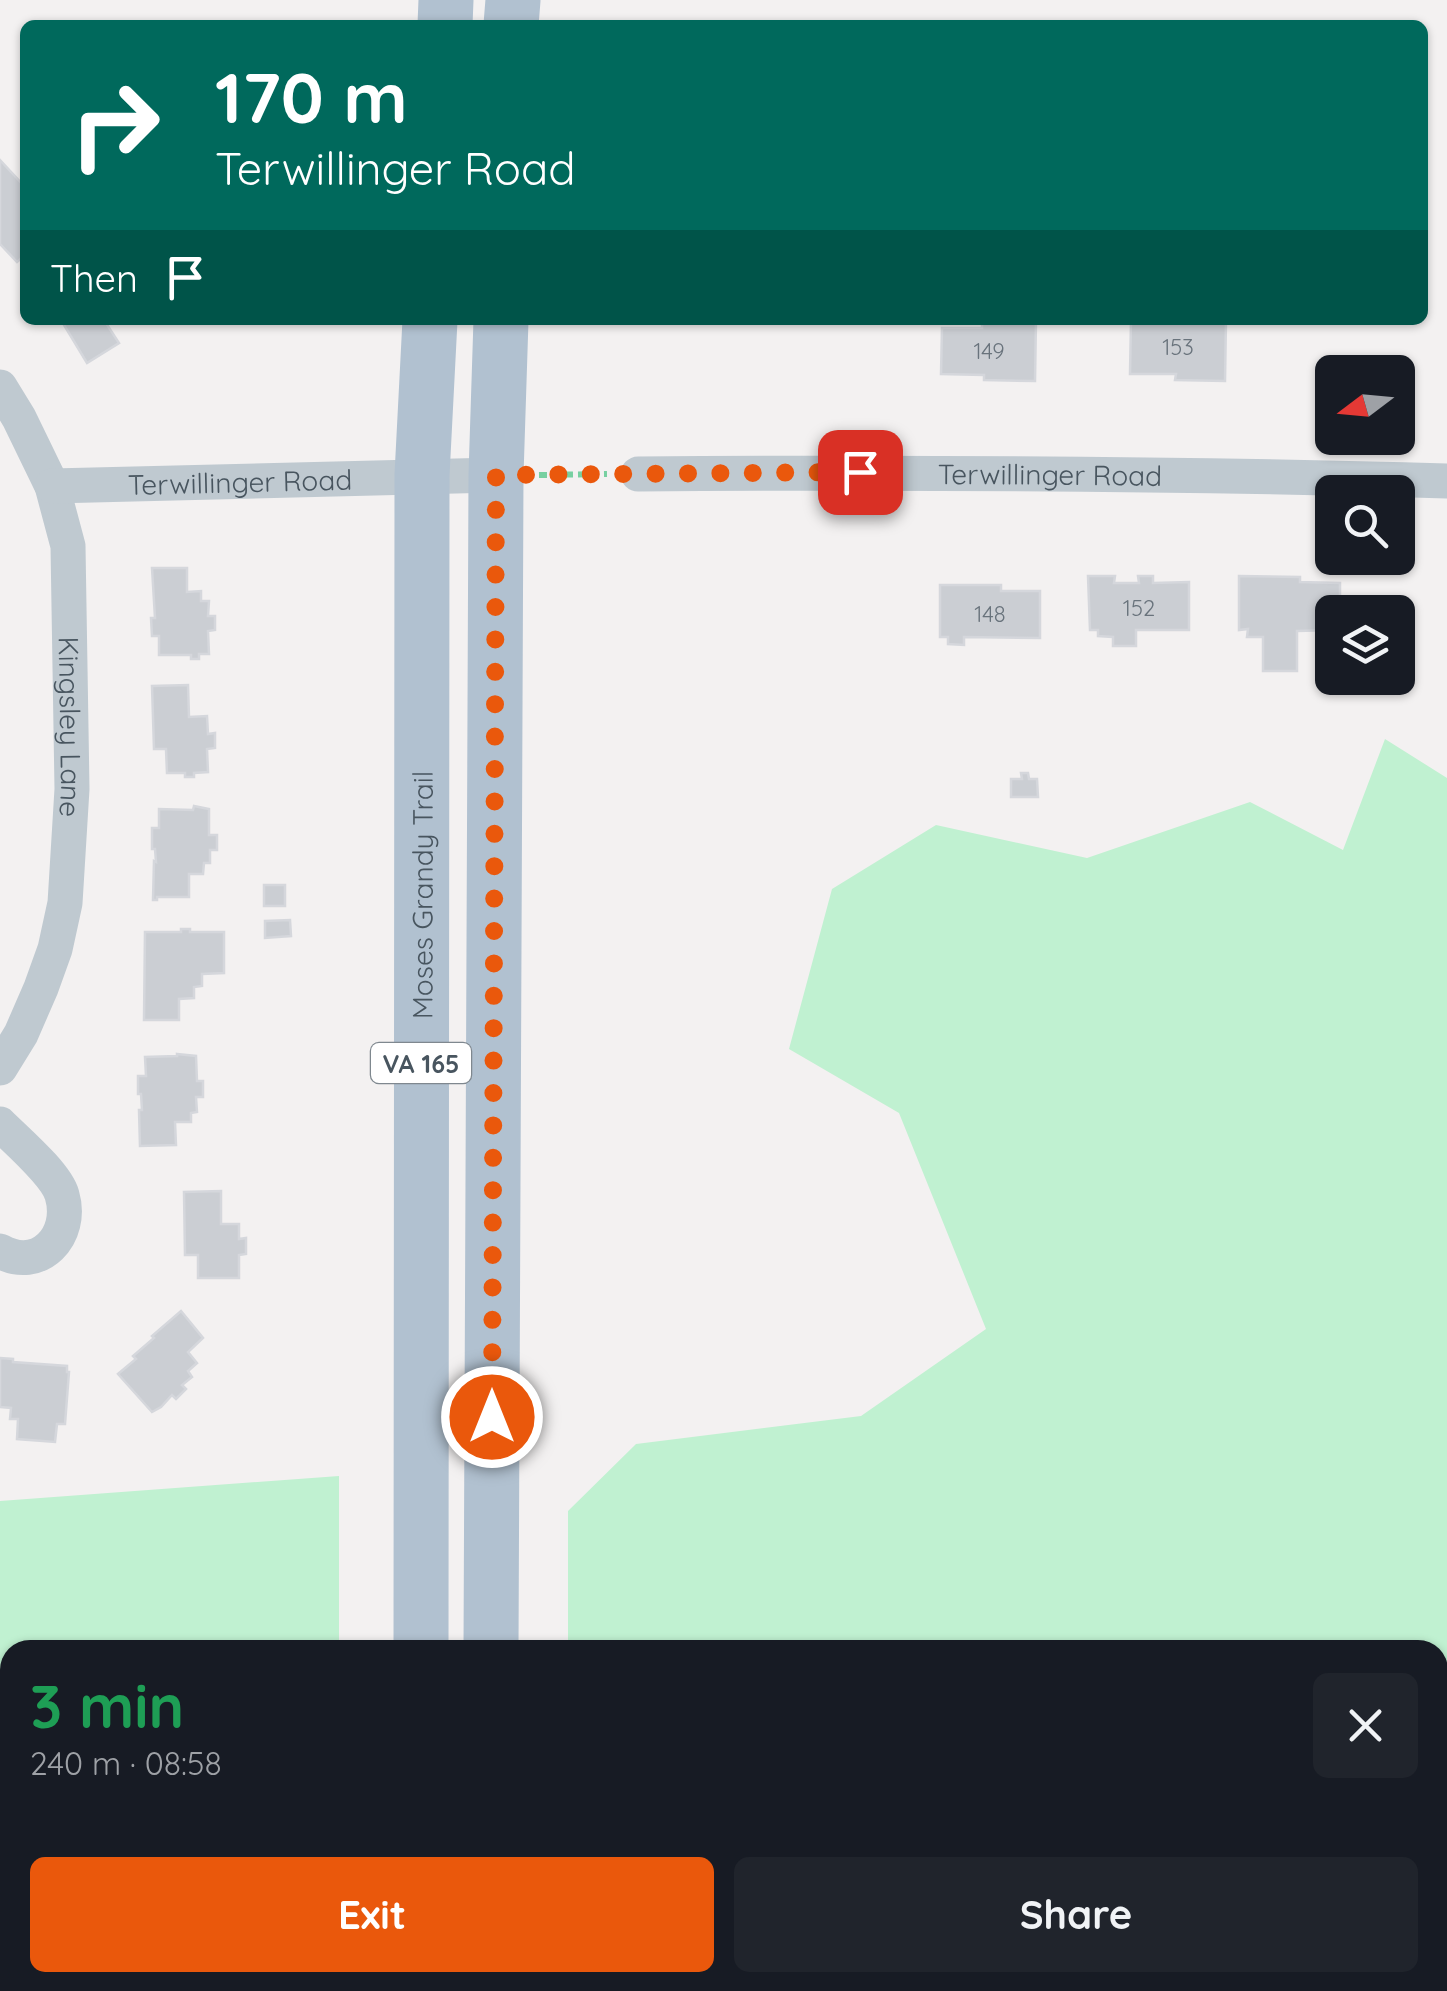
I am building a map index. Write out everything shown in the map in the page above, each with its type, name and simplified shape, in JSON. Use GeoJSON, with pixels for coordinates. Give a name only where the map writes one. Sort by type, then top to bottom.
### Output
{"type":"FeatureCollection","features":[{"type":"Feature","properties":{"kind":"main road","name":"Moses Grandy Trail"},"geometry":{"type":"LineString","coordinates":[[421,1640],[422,475],[430,325]]}},
{"type":"Feature","properties":{"kind":"main road","name":"VA 165"},"geometry":{"type":"LineString","coordinates":[[491,1640],[496,475],[501,325]]}},
{"type":"Feature","properties":{"kind":"street","name":"Kingsley Lane"},"geometry":{"type":"LineString","coordinates":[[0,388],[52,486],[68,546],[72,789],[66,903],[55,948],[21,1034],[0,1068]]}},
{"type":"Feature","properties":{"kind":"street","name":"Terwillinger Road"},"geometry":{"type":"LineString","coordinates":[[638,474],[1236,475],[1447,481]]}},
{"type":"Feature","properties":{"kind":"street","name":"Terwillinger Road"},"geometry":{"type":"LineString","coordinates":[[52,486],[496,475]]}},
{"type":"Feature","properties":{"kind":"street"},"geometry":{"type":"LineString","coordinates":[[0,1124],[46,1170],[62,1194],[64,1221],[56,1244],[38,1256],[11,1258],[0,1252]]}},
{"type":"Feature","properties":{"kind":"path"},"geometry":{"type":"LineString","coordinates":[[496,475],[638,474]]}},
{"type":"Feature","properties":{"kind":"green space"},"geometry":{"type":"Polygon","coordinates":[[[1385,739],[1447,778],[1447,1640],[568,1640],[568,1511],[636,1444],[861,1416],[986,1329],[899,1113],[789,1049],[832,889],[936,825],[1087,858],[1250,802],[1343,850],[1385,739]]]}},
{"type":"Feature","properties":{"kind":"green space"},"geometry":{"type":"Polygon","coordinates":[[[339,1476],[339,1640],[0,1640],[0,1501],[339,1476]]]}},
{"type":"Feature","properties":{"kind":"building"},"geometry":{"type":"Polygon","coordinates":[[[0,160],[20,182],[20,259],[17,262],[0,244],[0,160]]]}},
{"type":"Feature","properties":{"kind":"building"},"geometry":{"type":"Polygon","coordinates":[[[64,325],[107,325],[119,343],[87,363],[64,325]]]}},
{"type":"Feature","properties":{"kind":"building"},"geometry":{"type":"Polygon","coordinates":[[[1036,325],[1035,381],[941,374],[942,328],[1036,325]]]}},
{"type":"Feature","properties":{"kind":"building"},"geometry":{"type":"Polygon","coordinates":[[[1131,325],[1226,325],[1225,381],[1175,380],[1176,374],[1130,374],[1131,325]]]}},
{"type":"Feature","properties":{"kind":"building"},"geometry":{"type":"Polygon","coordinates":[[[152,568],[187,568],[187,592],[201,591],[201,601],[209,601],[208,616],[215,616],[215,630],[208,631],[209,654],[199,654],[199,659],[191,659],[191,655],[159,655],[159,636],[152,636],[152,568]]]}},
{"type":"Feature","properties":{"kind":"building"},"geometry":{"type":"Polygon","coordinates":[[[1088,576],[1115,576],[1114,583],[1139,583],[1138,576],[1153,576],[1153,583],[1189,582],[1189,630],[1136,630],[1136,646],[1113,646],[1113,637],[1098,636],[1098,630],[1090,630],[1088,576]]]}},
{"type":"Feature","properties":{"kind":"building"},"geometry":{"type":"Polygon","coordinates":[[[1239,576],[1300,577],[1300,582],[1340,583],[1340,595],[1315,595],[1315,630],[1297,631],[1297,671],[1263,671],[1263,637],[1247,637],[1248,629],[1239,630],[1239,576]]]}},
{"type":"Feature","properties":{"kind":"building"},"geometry":{"type":"Polygon","coordinates":[[[940,585],[1001,585],[1001,591],[1040,591],[1040,638],[964,637],[964,645],[948,644],[948,637],[940,637],[940,585]]]}},
{"type":"Feature","properties":{"kind":"building"},"geometry":{"type":"Polygon","coordinates":[[[188,685],[189,717],[207,716],[208,734],[215,733],[215,748],[207,749],[208,772],[194,773],[194,777],[167,773],[166,749],[154,749],[152,686],[188,685]]]}},
{"type":"Feature","properties":{"kind":"building"},"geometry":{"type":"Polygon","coordinates":[[[1021,773],[1037,779],[1038,797],[1011,797],[1011,779],[1022,779],[1021,773]]]}},
{"type":"Feature","properties":{"kind":"building"},"geometry":{"type":"Polygon","coordinates":[[[194,806],[209,809],[209,835],[217,835],[217,850],[210,850],[210,863],[204,863],[203,874],[189,874],[189,897],[153,900],[156,862],[152,828],[159,828],[159,809],[193,810],[194,806]]]}},
{"type":"Feature","properties":{"kind":"building"},"geometry":{"type":"Polygon","coordinates":[[[264,885],[285,885],[285,906],[264,906],[264,885]]]}},
{"type":"Feature","properties":{"kind":"building"},"geometry":{"type":"Polygon","coordinates":[[[290,920],[291,936],[265,938],[265,921],[290,920]]]}},
{"type":"Feature","properties":{"kind":"building"},"geometry":{"type":"Polygon","coordinates":[[[145,932],[224,932],[224,973],[202,974],[202,986],[194,987],[194,998],[179,999],[179,1020],[144,1020],[145,932]]]}},
{"type":"Feature","properties":{"kind":"building"},"geometry":{"type":"Polygon","coordinates":[[[196,1056],[197,1081],[203,1081],[203,1097],[196,1097],[197,1112],[191,1113],[191,1122],[175,1122],[176,1145],[140,1146],[142,1110],[138,1076],[146,1076],[145,1057],[196,1056]]]}},
{"type":"Feature","properties":{"kind":"building"},"geometry":{"type":"Polygon","coordinates":[[[221,1191],[221,1224],[239,1224],[239,1239],[246,1238],[246,1254],[239,1255],[239,1278],[198,1278],[198,1255],[185,1255],[184,1192],[221,1191]]]}},
{"type":"Feature","properties":{"kind":"building"},"geometry":{"type":"Polygon","coordinates":[[[181,1311],[203,1338],[188,1352],[197,1363],[188,1371],[192,1377],[182,1385],[186,1389],[152,1412],[118,1374],[181,1311]]]}},
{"type":"Feature","properties":{"kind":"building"},"geometry":{"type":"Polygon","coordinates":[[[0,1358],[67,1366],[65,1424],[57,1424],[55,1442],[17,1439],[18,1419],[10,1419],[11,1408],[0,1407],[0,1358]]]}},
{"type":"Feature","properties":{"kind":"route"},"geometry":{"type":"LineString","coordinates":[[492,1417],[496,475],[860,472]]}}]}
